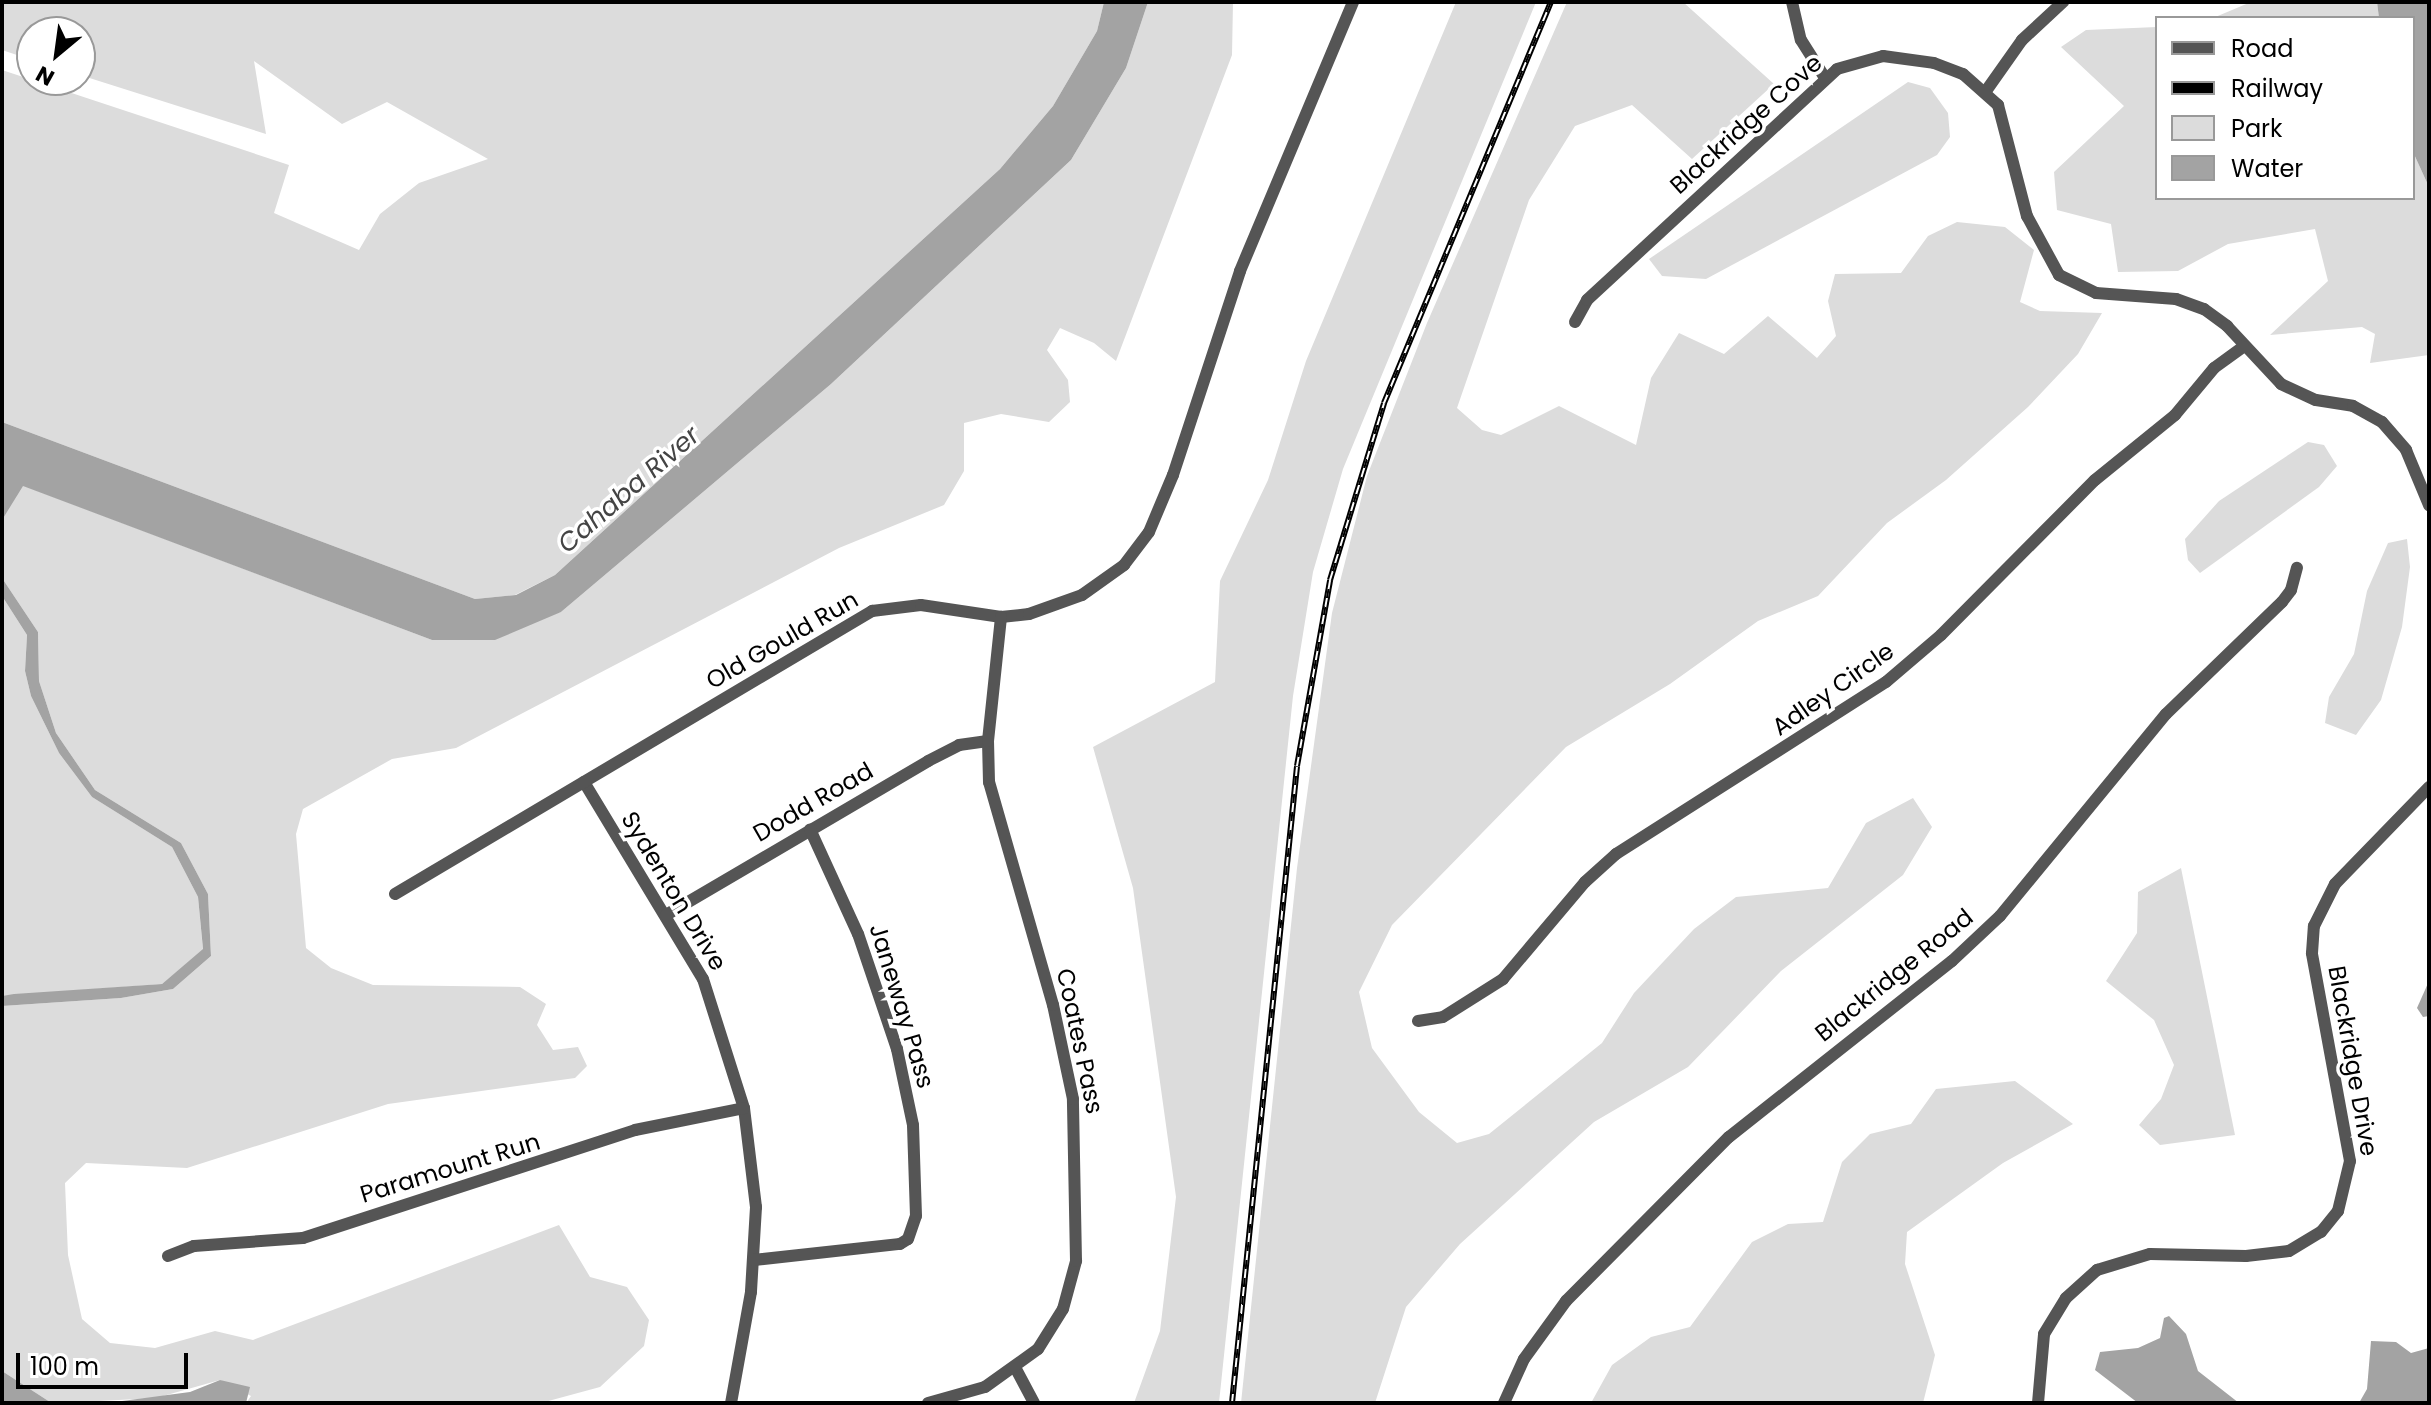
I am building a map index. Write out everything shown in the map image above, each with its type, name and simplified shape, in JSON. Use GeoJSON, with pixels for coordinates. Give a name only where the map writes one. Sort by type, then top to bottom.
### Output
{"type":"FeatureCollection","features":[{"type":"Feature","properties":{"kind":"street","name":"Old Gould Run"},"geometry":{"type":"LineString","coordinates":[[395,894],[872,611],[921,605],[1001,617],[1056,607],[1106,581],[1136,552],[1173,475],[1240,271],[1353,2]]}},
{"type":"Feature","properties":{"kind":"street"},"geometry":{"type":"LineString","coordinates":[[1792,2],[1801,40],[1825,78]]}},
{"type":"Feature","properties":{"kind":"street"},"geometry":{"type":"LineString","coordinates":[[1986,91],[2022,40],[2063,2]]}},
{"type":"Feature","properties":{"kind":"street","name":"Blackridge Cove"},"geometry":{"type":"LineString","coordinates":[[1575,322],[1587,300],[1825,78],[1861,59],[1907,58],[1963,74],[1986,91],[2005,122],[2027,216],[2059,275],[2096,293],[2191,303],[2227,326],[2264,371],[2291,390],[2353,406],[2382,422],[2406,450],[2429,505]]}},
{"type":"Feature","properties":{"kind":"street","name":"Adley Circle"},"geometry":{"type":"LineString","coordinates":[[1418,1021],[1443,1017],[1510,973],[1585,882],[1616,854],[1850,709],[1898,672],[2095,480],[2175,415],[2214,368],[2243,347]]}},
{"type":"Feature","properties":{"kind":"street","name":"Blackridge Road"},"geometry":{"type":"LineString","coordinates":[[1504,1403],[1524,1359],[1566,1301],[1729,1137],[1952,961],[2000,916],[2166,714],[2282,602],[2291,590],[2297,568]]}},
{"type":"Feature","properties":{"kind":"street","name":"Coates Pass"},"geometry":{"type":"LineString","coordinates":[[928,1403],[972,1393],[1016,1369],[1049,1334],[1072,1280],[1078,1222],[1076,1133],[1053,1005],[999,829],[988,741],[1001,617]]}},
{"type":"Feature","properties":{"kind":"street","name":"Dodd Road"},"geometry":{"type":"LineString","coordinates":[[666,915],[959,745],[988,741]]}},
{"type":"Feature","properties":{"kind":"street","name":"Sydenton Drive"},"geometry":{"type":"LineString","coordinates":[[584,782],[703,979],[744,1108],[755,1174],[754,1260],[731,1403]]}},
{"type":"Feature","properties":{"kind":"street","name":"Blackridge Drive"},"geometry":{"type":"LineString","coordinates":[[2038,1403],[2044,1334],[2066,1298],[2097,1270],[2150,1254],[2246,1256],[2289,1251],[2321,1232],[2338,1211],[2350,1161],[2312,953],[2314,926],[2335,884],[2429,787]]}},
{"type":"Feature","properties":{"kind":"street","name":"Janeway Pass"},"geometry":{"type":"LineString","coordinates":[[754,1260],[900,1244],[908,1239],[916,1216],[913,1125],[897,1049],[858,934],[810,829]]}},
{"type":"Feature","properties":{"kind":"street","name":"Paramount Run"},"geometry":{"type":"LineString","coordinates":[[168,1256],[194,1246],[303,1238],[635,1130],[744,1108]]}},
{"type":"Feature","properties":{"kind":"street"},"geometry":{"type":"LineString","coordinates":[[1016,1369],[1034,1403]]}},
{"type":"Feature","properties":{"kind":"green space"},"geometry":{"type":"Polygon","coordinates":[[[2,2],[1104,2],[1097,31],[1053,106],[1000,169],[555,575],[515,595],[475,599],[2,422],[2,70],[16,75],[16,96],[81,96],[289,165],[274,213],[359,250],[380,214],[419,183],[488,159],[387,102],[342,124],[254,61],[266,134],[96,80],[96,16],[16,16],[16,55],[2,50],[2,2]]]}},
{"type":"Feature","properties":{"kind":"green space"},"geometry":{"type":"Polygon","coordinates":[[[1148,2],[1233,2],[1232,55],[1116,361],[1094,343],[1060,328],[1047,350],[1068,380],[1070,402],[1049,422],[1001,414],[964,423],[964,471],[944,505],[839,548],[456,748],[392,759],[303,809],[296,834],[306,948],[331,968],[373,985],[520,987],[546,1004],[537,1025],[553,1050],[578,1047],[587,1066],[575,1078],[388,1104],[187,1168],[86,1163],[65,1183],[68,1255],[82,1319],[110,1343],[155,1348],[215,1331],[253,1340],[559,1225],[590,1277],[627,1287],[649,1320],[644,1346],[600,1387],[541,1403],[246,1403],[251,1396],[220,1380],[156,1398],[62,1403],[50,1402],[2,1371],[2,1006],[121,998],[173,989],[211,956],[208,894],[181,843],[95,790],[56,733],[39,681],[38,632],[2,578],[4,511],[22,485],[432,640],[561,612],[831,384],[1071,160],[1126,68],[1148,2]]]}},
{"type":"Feature","properties":{"kind":"green space"},"geometry":{"type":"Polygon","coordinates":[[[1456,2],[1536,2],[1343,469],[1313,572],[1293,696],[1219,1403],[1134,1403],[1160,1331],[1176,1197],[1133,888],[1093,747],[1215,682],[1220,581],[1268,480],[1306,361],[1456,2]]]}},
{"type":"Feature","properties":{"kind":"green space"},"geometry":{"type":"Polygon","coordinates":[[[1567,2],[1683,2],[1774,84],[1692,159],[1632,105],[1575,126],[1529,200],[1457,408],[1482,430],[1501,435],[1559,406],[1636,445],[1651,378],[1679,333],[1724,354],[1768,316],[1817,358],[1836,336],[1828,301],[1835,274],[1901,273],[1928,236],[1957,222],[2005,227],[2034,250],[2020,302],[2040,311],[2102,313],[2078,354],[2028,407],[1946,480],[1887,523],[1818,596],[1758,621],[1670,684],[1566,747],[1392,925],[1359,992],[1372,1048],[1419,1112],[1457,1143],[1489,1134],[1602,1043],[1634,993],[1694,929],[1736,897],[1828,888],[1866,823],[1913,798],[1932,827],[1903,875],[1781,971],[1688,1067],[1594,1122],[1460,1244],[1406,1307],[1375,1403],[1241,1403],[1297,868],[1332,613],[1367,476],[1427,323],[1567,2]]]}},
{"type":"Feature","properties":{"kind":"green space"},"geometry":{"type":"Polygon","coordinates":[[[2251,2],[2377,2],[2379,16],[2218,16],[2251,2]]]}},
{"type":"Feature","properties":{"kind":"green space"},"geometry":{"type":"Polygon","coordinates":[[[2155,27],[2155,200],[2415,200],[2415,156],[2429,187],[2429,355],[2370,363],[2375,334],[2362,327],[2270,335],[2328,281],[2315,229],[2228,244],[2178,271],[2118,272],[2111,224],[2057,210],[2054,172],[2124,106],[2061,47],[2086,30],[2155,27]]]}},
{"type":"Feature","properties":{"kind":"green space"},"geometry":{"type":"Polygon","coordinates":[[[1908,82],[1930,88],[1948,113],[1950,137],[1937,155],[1706,279],[1662,276],[1649,259],[1908,82]]]}},
{"type":"Feature","properties":{"kind":"green space"},"geometry":{"type":"Polygon","coordinates":[[[2308,442],[2324,445],[2337,466],[2319,487],[2200,573],[2188,560],[2185,539],[2219,501],[2308,442]]]}},
{"type":"Feature","properties":{"kind":"green space"},"geometry":{"type":"Polygon","coordinates":[[[2407,539],[2410,567],[2402,627],[2381,700],[2356,735],[2325,723],[2329,697],[2354,654],[2367,591],[2388,543],[2407,539]]]}},
{"type":"Feature","properties":{"kind":"green space"},"geometry":{"type":"Polygon","coordinates":[[[2,596],[27,635],[25,671],[31,696],[59,753],[92,797],[172,847],[198,897],[203,950],[162,984],[2,996],[2,596]]]}},
{"type":"Feature","properties":{"kind":"green space"},"geometry":{"type":"Polygon","coordinates":[[[2181,868],[2235,1135],[2160,1145],[2139,1125],[2161,1099],[2174,1065],[2154,1020],[2106,981],[2137,933],[2138,892],[2181,868]]]}},
{"type":"Feature","properties":{"kind":"green space"},"geometry":{"type":"Polygon","coordinates":[[[2015,1081],[2073,1124],[2003,1163],[1907,1232],[1905,1264],[1935,1355],[1923,1403],[1591,1403],[1612,1365],[1651,1337],[1690,1327],[1752,1242],[1788,1224],[1823,1222],[1842,1162],[1870,1134],[1911,1124],[1936,1089],[2015,1081]]]}},
{"type":"Feature","properties":{"kind":"water"},"geometry":{"type":"Polygon","coordinates":[[[1104,2],[1148,2],[1126,68],[1071,160],[831,384],[561,612],[495,640],[432,640],[23,486],[2,520],[2,422],[475,599],[516,595],[555,575],[1000,169],[1053,106],[1097,31],[1104,2]]]}},
{"type":"Feature","properties":{"kind":"water"},"geometry":{"type":"Polygon","coordinates":[[[2377,2],[2427,2],[2429,187],[2415,156],[2415,16],[2379,16],[2377,2]]]}},
{"type":"Feature","properties":{"kind":"water"},"geometry":{"type":"Polygon","coordinates":[[[2,578],[38,632],[39,681],[56,733],[95,790],[181,843],[208,894],[211,956],[173,989],[121,998],[2,1006],[2,996],[14,994],[162,984],[203,949],[198,897],[172,847],[92,797],[59,753],[31,696],[25,671],[27,635],[2,596],[2,578]]]}},
{"type":"Feature","properties":{"kind":"water"},"geometry":{"type":"Polygon","coordinates":[[[2429,981],[2429,1016],[2423,1017],[2417,1008],[2429,981]]]}},
{"type":"Feature","properties":{"kind":"water"},"geometry":{"type":"Polygon","coordinates":[[[2169,1316],[2186,1334],[2198,1371],[2239,1403],[2138,1403],[2095,1370],[2100,1352],[2138,1348],[2160,1338],[2164,1318],[2169,1316]]]}},
{"type":"Feature","properties":{"kind":"water"},"geometry":{"type":"Polygon","coordinates":[[[2371,1341],[2396,1342],[2411,1353],[2429,1348],[2429,1403],[2359,1403],[2367,1389],[2371,1341]]]}},
{"type":"Feature","properties":{"kind":"water"},"geometry":{"type":"Polygon","coordinates":[[[2,1371],[50,1402],[62,1403],[2,1403],[2,1371]]]}},
{"type":"Feature","properties":{"kind":"water"},"geometry":{"type":"Polygon","coordinates":[[[220,1380],[250,1387],[246,1403],[107,1403],[190,1392],[220,1380]]]}},
{"type":"Feature","properties":{"kind":"railway"},"geometry":{"type":"LineString","coordinates":[[1232,1403],[1297,766],[1330,580],[1384,403],[1551,2]]}},
{"type":"Feature","properties":{"kind":"water label","name":"Cahaba River"},"geometry":{"type":"Point","coordinates":[629,490]}}]}
